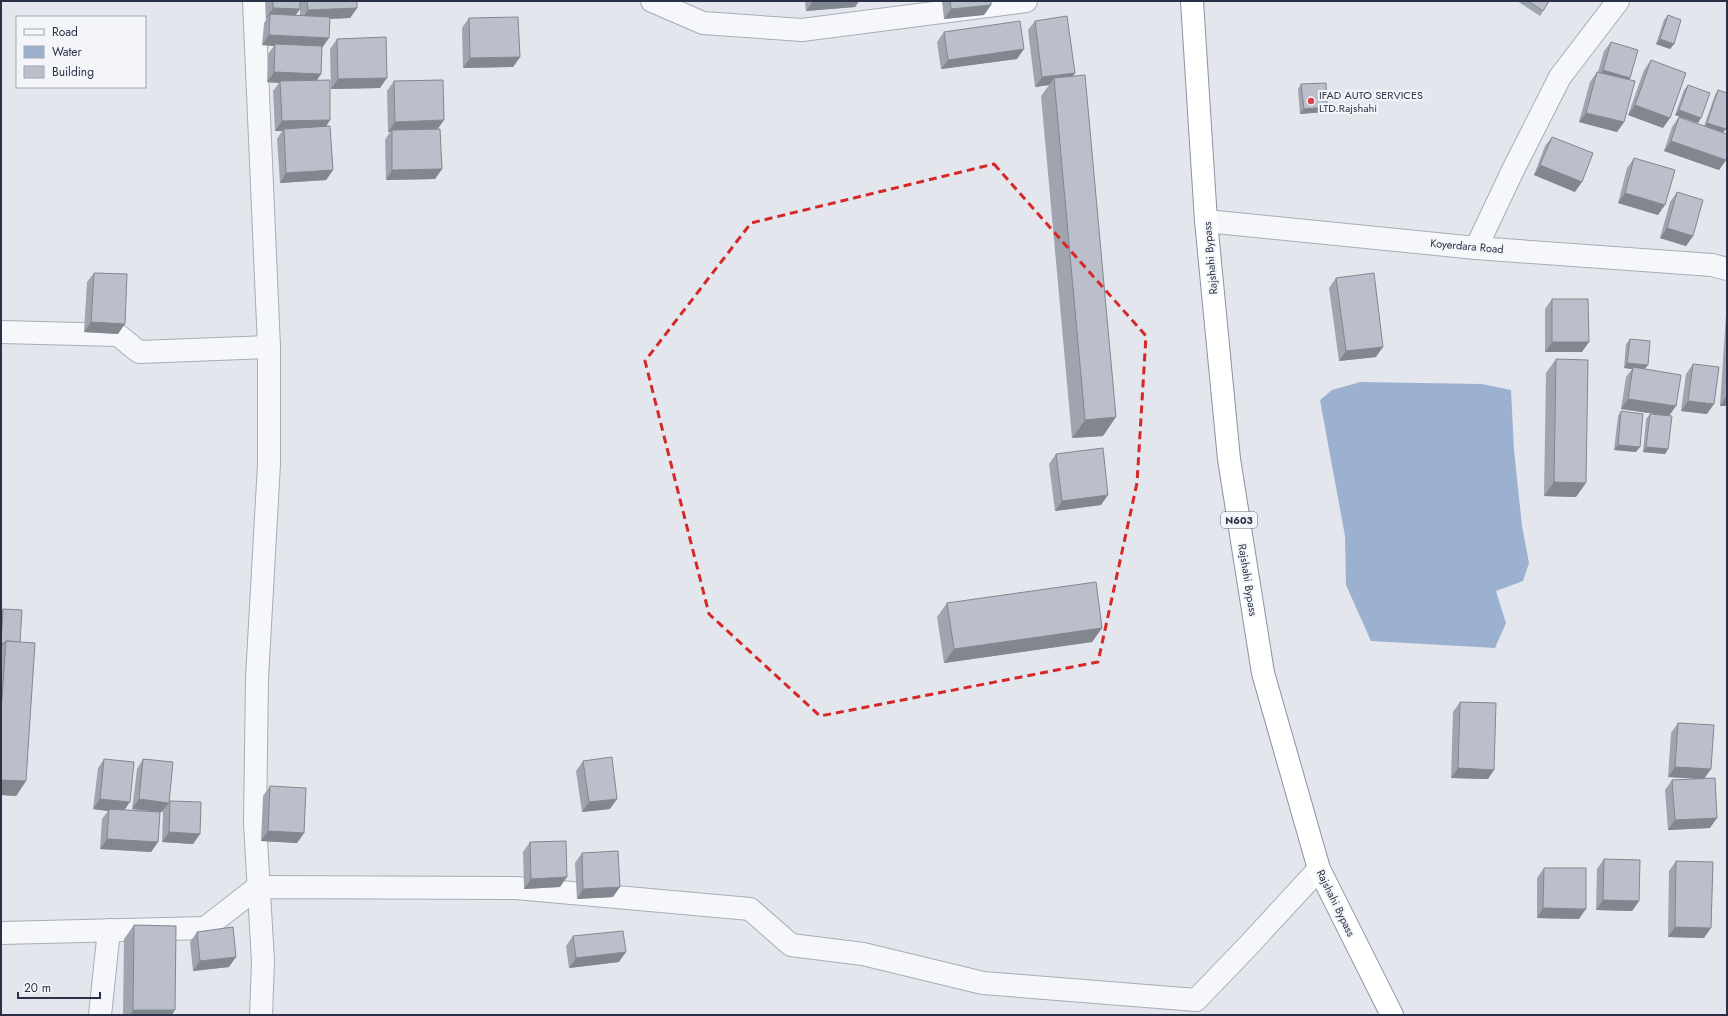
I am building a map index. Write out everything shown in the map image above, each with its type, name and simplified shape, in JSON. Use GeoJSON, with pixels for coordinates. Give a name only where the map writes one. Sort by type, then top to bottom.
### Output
{"type":"FeatureCollection","features":[{"type":"Feature","properties":{"kind":"highway","name":"Rajshahi Bypass"},"geometry":{"type":"LineString","coordinates":[[1192,1],[1206,222],[1229,459],[1263,673],[1319,869],[1392,1015]]}},
{"type":"Feature","properties":{"kind":"street"},"geometry":{"type":"LineString","coordinates":[[254,1],[269,347],[269,464],[257,685],[255,823],[263,962],[260,1015]]}},
{"type":"Feature","properties":{"kind":"street"},"geometry":{"type":"LineString","coordinates":[[652,1],[702,23],[802,30],[1026,1]]}},
{"type":"Feature","properties":{"kind":"street"},"geometry":{"type":"LineString","coordinates":[[1476,248],[1560,77],[1618,1]]}},
{"type":"Feature","properties":{"kind":"street","name":"Koyerdara Road"},"geometry":{"type":"LineString","coordinates":[[1206,222],[1476,248],[1712,265],[1727,269]]}},
{"type":"Feature","properties":{"kind":"street"},"geometry":{"type":"LineString","coordinates":[[1,332],[118,335],[139,352],[269,347]]}},
{"type":"Feature","properties":{"kind":"street"},"geometry":{"type":"LineString","coordinates":[[1,933],[205,928],[258,887],[516,888],[750,909],[791,945],[863,954],[983,983],[1196,1007],[1319,869]]}},
{"type":"Feature","properties":{"kind":"street"},"geometry":{"type":"LineString","coordinates":[[100,1015],[109,930]]}},
{"type":"Feature","properties":{"kind":"highlighted area"},"geometry":{"type":"Polygon","coordinates":[[[994,164],[1146,336],[1137,483],[1098,662],[820,716],[709,614],[645,361],[751,223],[994,164]]]}},
{"type":"Feature","properties":{"kind":"water"},"geometry":{"type":"Polygon","coordinates":[[[1360,382],[1482,384],[1511,390],[1514,450],[1522,526],[1529,563],[1523,581],[1496,591],[1506,623],[1495,648],[1371,641],[1346,585],[1345,536],[1320,400],[1332,390],[1360,382]]]}},
{"type":"Feature","properties":{"kind":"building"},"geometry":{"type":"Polygon","coordinates":[[[273,1],[300,1],[300,9],[273,8],[273,1]]]}},
{"type":"Feature","properties":{"kind":"building"},"geometry":{"type":"Polygon","coordinates":[[[307,1],[357,1],[357,8],[308,10],[307,1]]]}},
{"type":"Feature","properties":{"kind":"building"},"geometry":{"type":"Polygon","coordinates":[[[950,1],[991,1],[991,5],[951,9],[950,1]]]}},
{"type":"Feature","properties":{"kind":"building"},"geometry":{"type":"Polygon","coordinates":[[[1528,1],[1549,1],[1543,11],[1528,1]]]}},
{"type":"Feature","properties":{"kind":"building"},"geometry":{"type":"Polygon","coordinates":[[[270,14],[330,17],[329,38],[269,35],[270,14]]]}},
{"type":"Feature","properties":{"kind":"building"},"geometry":{"type":"Polygon","coordinates":[[[1668,15],[1681,20],[1674,44],[1660,39],[1668,15]]]}},
{"type":"Feature","properties":{"kind":"building"},"geometry":{"type":"Polygon","coordinates":[[[1067,16],[1075,73],[1042,77],[1035,21],[1067,16]]]}},
{"type":"Feature","properties":{"kind":"building"},"geometry":{"type":"Polygon","coordinates":[[[518,17],[520,57],[470,58],[469,18],[518,17]]]}},
{"type":"Feature","properties":{"kind":"building"},"geometry":{"type":"Polygon","coordinates":[[[1020,21],[1024,49],[948,60],[944,32],[1020,21]]]}},
{"type":"Feature","properties":{"kind":"building"},"geometry":{"type":"Polygon","coordinates":[[[386,37],[387,78],[338,79],[337,39],[386,37]]]}},
{"type":"Feature","properties":{"kind":"building"},"geometry":{"type":"Polygon","coordinates":[[[1611,42],[1638,50],[1630,78],[1603,70],[1611,42]]]}},
{"type":"Feature","properties":{"kind":"building"},"geometry":{"type":"Polygon","coordinates":[[[275,44],[322,46],[321,74],[274,72],[275,44]]]}},
{"type":"Feature","properties":{"kind":"building"},"geometry":{"type":"Polygon","coordinates":[[[1651,60],[1686,73],[1670,118],[1635,105],[1651,60]]]}},
{"type":"Feature","properties":{"kind":"building"},"geometry":{"type":"Polygon","coordinates":[[[1597,72],[1635,81],[1624,122],[1586,113],[1597,72]]]}},
{"type":"Feature","properties":{"kind":"building"},"geometry":{"type":"Polygon","coordinates":[[[1085,75],[1116,417],[1085,420],[1054,78],[1085,75]]]}},
{"type":"Feature","properties":{"kind":"building"},"geometry":{"type":"Polygon","coordinates":[[[330,80],[330,120],[282,121],[280,81],[330,80]]]}},
{"type":"Feature","properties":{"kind":"building"},"geometry":{"type":"Polygon","coordinates":[[[443,80],[444,120],[395,122],[394,81],[443,80]]]}},
{"type":"Feature","properties":{"kind":"building","name":"IFAD AUTO SERVICES LTD.Rajshahi"},"geometry":{"type":"Polygon","coordinates":[[[1326,83],[1327,107],[1304,109],[1301,84],[1326,83]]]}},
{"type":"Feature","properties":{"kind":"building"},"geometry":{"type":"Polygon","coordinates":[[[1688,85],[1710,93],[1701,118],[1679,110],[1688,85]]]}},
{"type":"Feature","properties":{"kind":"building"},"geometry":{"type":"Polygon","coordinates":[[[1718,90],[1727,93],[1726,129],[1707,123],[1718,90]]]}},
{"type":"Feature","properties":{"kind":"building"},"geometry":{"type":"Polygon","coordinates":[[[1679,117],[1727,134],[1726,160],[1671,141],[1679,117]]]}},
{"type":"Feature","properties":{"kind":"building"},"geometry":{"type":"Polygon","coordinates":[[[330,126],[333,170],[286,173],[284,129],[330,126]]]}},
{"type":"Feature","properties":{"kind":"building"},"geometry":{"type":"Polygon","coordinates":[[[440,129],[442,169],[392,170],[392,130],[440,129]]]}},
{"type":"Feature","properties":{"kind":"building"},"geometry":{"type":"Polygon","coordinates":[[[1552,137],[1593,153],[1582,182],[1540,165],[1552,137]]]}},
{"type":"Feature","properties":{"kind":"building"},"geometry":{"type":"Polygon","coordinates":[[[1634,158],[1675,170],[1665,205],[1625,193],[1634,158]]]}},
{"type":"Feature","properties":{"kind":"building"},"geometry":{"type":"Polygon","coordinates":[[[1677,192],[1703,200],[1693,236],[1667,228],[1677,192]]]}},
{"type":"Feature","properties":{"kind":"building"},"geometry":{"type":"Polygon","coordinates":[[[94,273],[127,274],[125,324],[91,322],[94,273]]]}},
{"type":"Feature","properties":{"kind":"building"},"geometry":{"type":"Polygon","coordinates":[[[1374,273],[1383,347],[1346,351],[1336,278],[1374,273]]]}},
{"type":"Feature","properties":{"kind":"building"},"geometry":{"type":"Polygon","coordinates":[[[1552,299],[1588,299],[1589,342],[1552,342],[1552,299]]]}},
{"type":"Feature","properties":{"kind":"building"},"geometry":{"type":"Polygon","coordinates":[[[1630,339],[1650,341],[1648,365],[1627,363],[1630,339]]]}},
{"type":"Feature","properties":{"kind":"building"},"geometry":{"type":"Polygon","coordinates":[[[1556,359],[1588,360],[1586,483],[1554,482],[1556,359]]]}},
{"type":"Feature","properties":{"kind":"building"},"geometry":{"type":"Polygon","coordinates":[[[1693,364],[1719,367],[1714,404],[1688,401],[1693,364]]]}},
{"type":"Feature","properties":{"kind":"building"},"geometry":{"type":"Polygon","coordinates":[[[1633,367],[1681,375],[1676,406],[1628,399],[1633,367]]]}},
{"type":"Feature","properties":{"kind":"building"},"geometry":{"type":"Polygon","coordinates":[[[1621,411],[1643,414],[1640,447],[1618,445],[1621,411]]]}},
{"type":"Feature","properties":{"kind":"building"},"geometry":{"type":"Polygon","coordinates":[[[1650,414],[1672,416],[1668,449],[1646,447],[1650,414]]]}},
{"type":"Feature","properties":{"kind":"building"},"geometry":{"type":"Polygon","coordinates":[[[1103,448],[1108,495],[1062,501],[1056,454],[1103,448]]]}},
{"type":"Feature","properties":{"kind":"building"},"geometry":{"type":"Polygon","coordinates":[[[1096,582],[1102,628],[954,649],[947,603],[1096,582]]]}},
{"type":"Feature","properties":{"kind":"building"},"geometry":{"type":"Polygon","coordinates":[[[3,609],[22,610],[20,642],[6,641],[1,643],[3,609]]]}},
{"type":"Feature","properties":{"kind":"building"},"geometry":{"type":"Polygon","coordinates":[[[6,641],[35,643],[26,781],[1,780],[1,712],[6,641]]]}},
{"type":"Feature","properties":{"kind":"building"},"geometry":{"type":"Polygon","coordinates":[[[1460,702],[1496,703],[1494,770],[1458,768],[1460,702]]]}},
{"type":"Feature","properties":{"kind":"building"},"geometry":{"type":"Polygon","coordinates":[[[1678,723],[1714,725],[1711,769],[1675,767],[1678,723]]]}},
{"type":"Feature","properties":{"kind":"building"},"geometry":{"type":"Polygon","coordinates":[[[612,757],[617,799],[589,802],[583,761],[612,757]]]}},
{"type":"Feature","properties":{"kind":"building"},"geometry":{"type":"Polygon","coordinates":[[[104,759],[134,762],[130,802],[100,799],[104,759]]]}},
{"type":"Feature","properties":{"kind":"building"},"geometry":{"type":"Polygon","coordinates":[[[143,759],[173,762],[169,803],[139,799],[143,759]]]}},
{"type":"Feature","properties":{"kind":"building"},"geometry":{"type":"Polygon","coordinates":[[[1715,778],[1717,818],[1675,820],[1672,780],[1715,778]]]}},
{"type":"Feature","properties":{"kind":"building"},"geometry":{"type":"Polygon","coordinates":[[[270,786],[306,788],[304,833],[268,831],[270,786]]]}},
{"type":"Feature","properties":{"kind":"building"},"geometry":{"type":"Polygon","coordinates":[[[170,801],[201,802],[200,834],[169,832],[170,801]]]}},
{"type":"Feature","properties":{"kind":"building"},"geometry":{"type":"Polygon","coordinates":[[[109,809],[160,812],[158,842],[107,839],[109,809]]]}},
{"type":"Feature","properties":{"kind":"building"},"geometry":{"type":"Polygon","coordinates":[[[566,841],[567,877],[531,879],[530,842],[566,841]]]}},
{"type":"Feature","properties":{"kind":"building"},"geometry":{"type":"Polygon","coordinates":[[[618,851],[620,887],[583,889],[582,853],[618,851]]]}},
{"type":"Feature","properties":{"kind":"building"},"geometry":{"type":"Polygon","coordinates":[[[1604,859],[1640,860],[1639,901],[1603,900],[1604,859]]]}},
{"type":"Feature","properties":{"kind":"building"},"geometry":{"type":"Polygon","coordinates":[[[1676,861],[1713,862],[1711,928],[1675,927],[1676,861]]]}},
{"type":"Feature","properties":{"kind":"building"},"geometry":{"type":"Polygon","coordinates":[[[1544,868],[1586,868],[1586,909],[1543,908],[1544,868]]]}},
{"type":"Feature","properties":{"kind":"building"},"geometry":{"type":"Polygon","coordinates":[[[134,925],[176,926],[175,1010],[133,1010],[134,925]]]}},
{"type":"Feature","properties":{"kind":"building"},"geometry":{"type":"Polygon","coordinates":[[[233,927],[236,957],[200,961],[197,932],[233,927]]]}},
{"type":"Feature","properties":{"kind":"building"},"geometry":{"type":"Polygon","coordinates":[[[623,931],[626,952],[576,958],[573,936],[623,931]]]}},
{"type":"Feature","properties":{"kind":"place","name":"IFAD AUTO SERVICES LTD.Rajshahi"},"geometry":{"type":"Point","coordinates":[1311,101]}}]}
